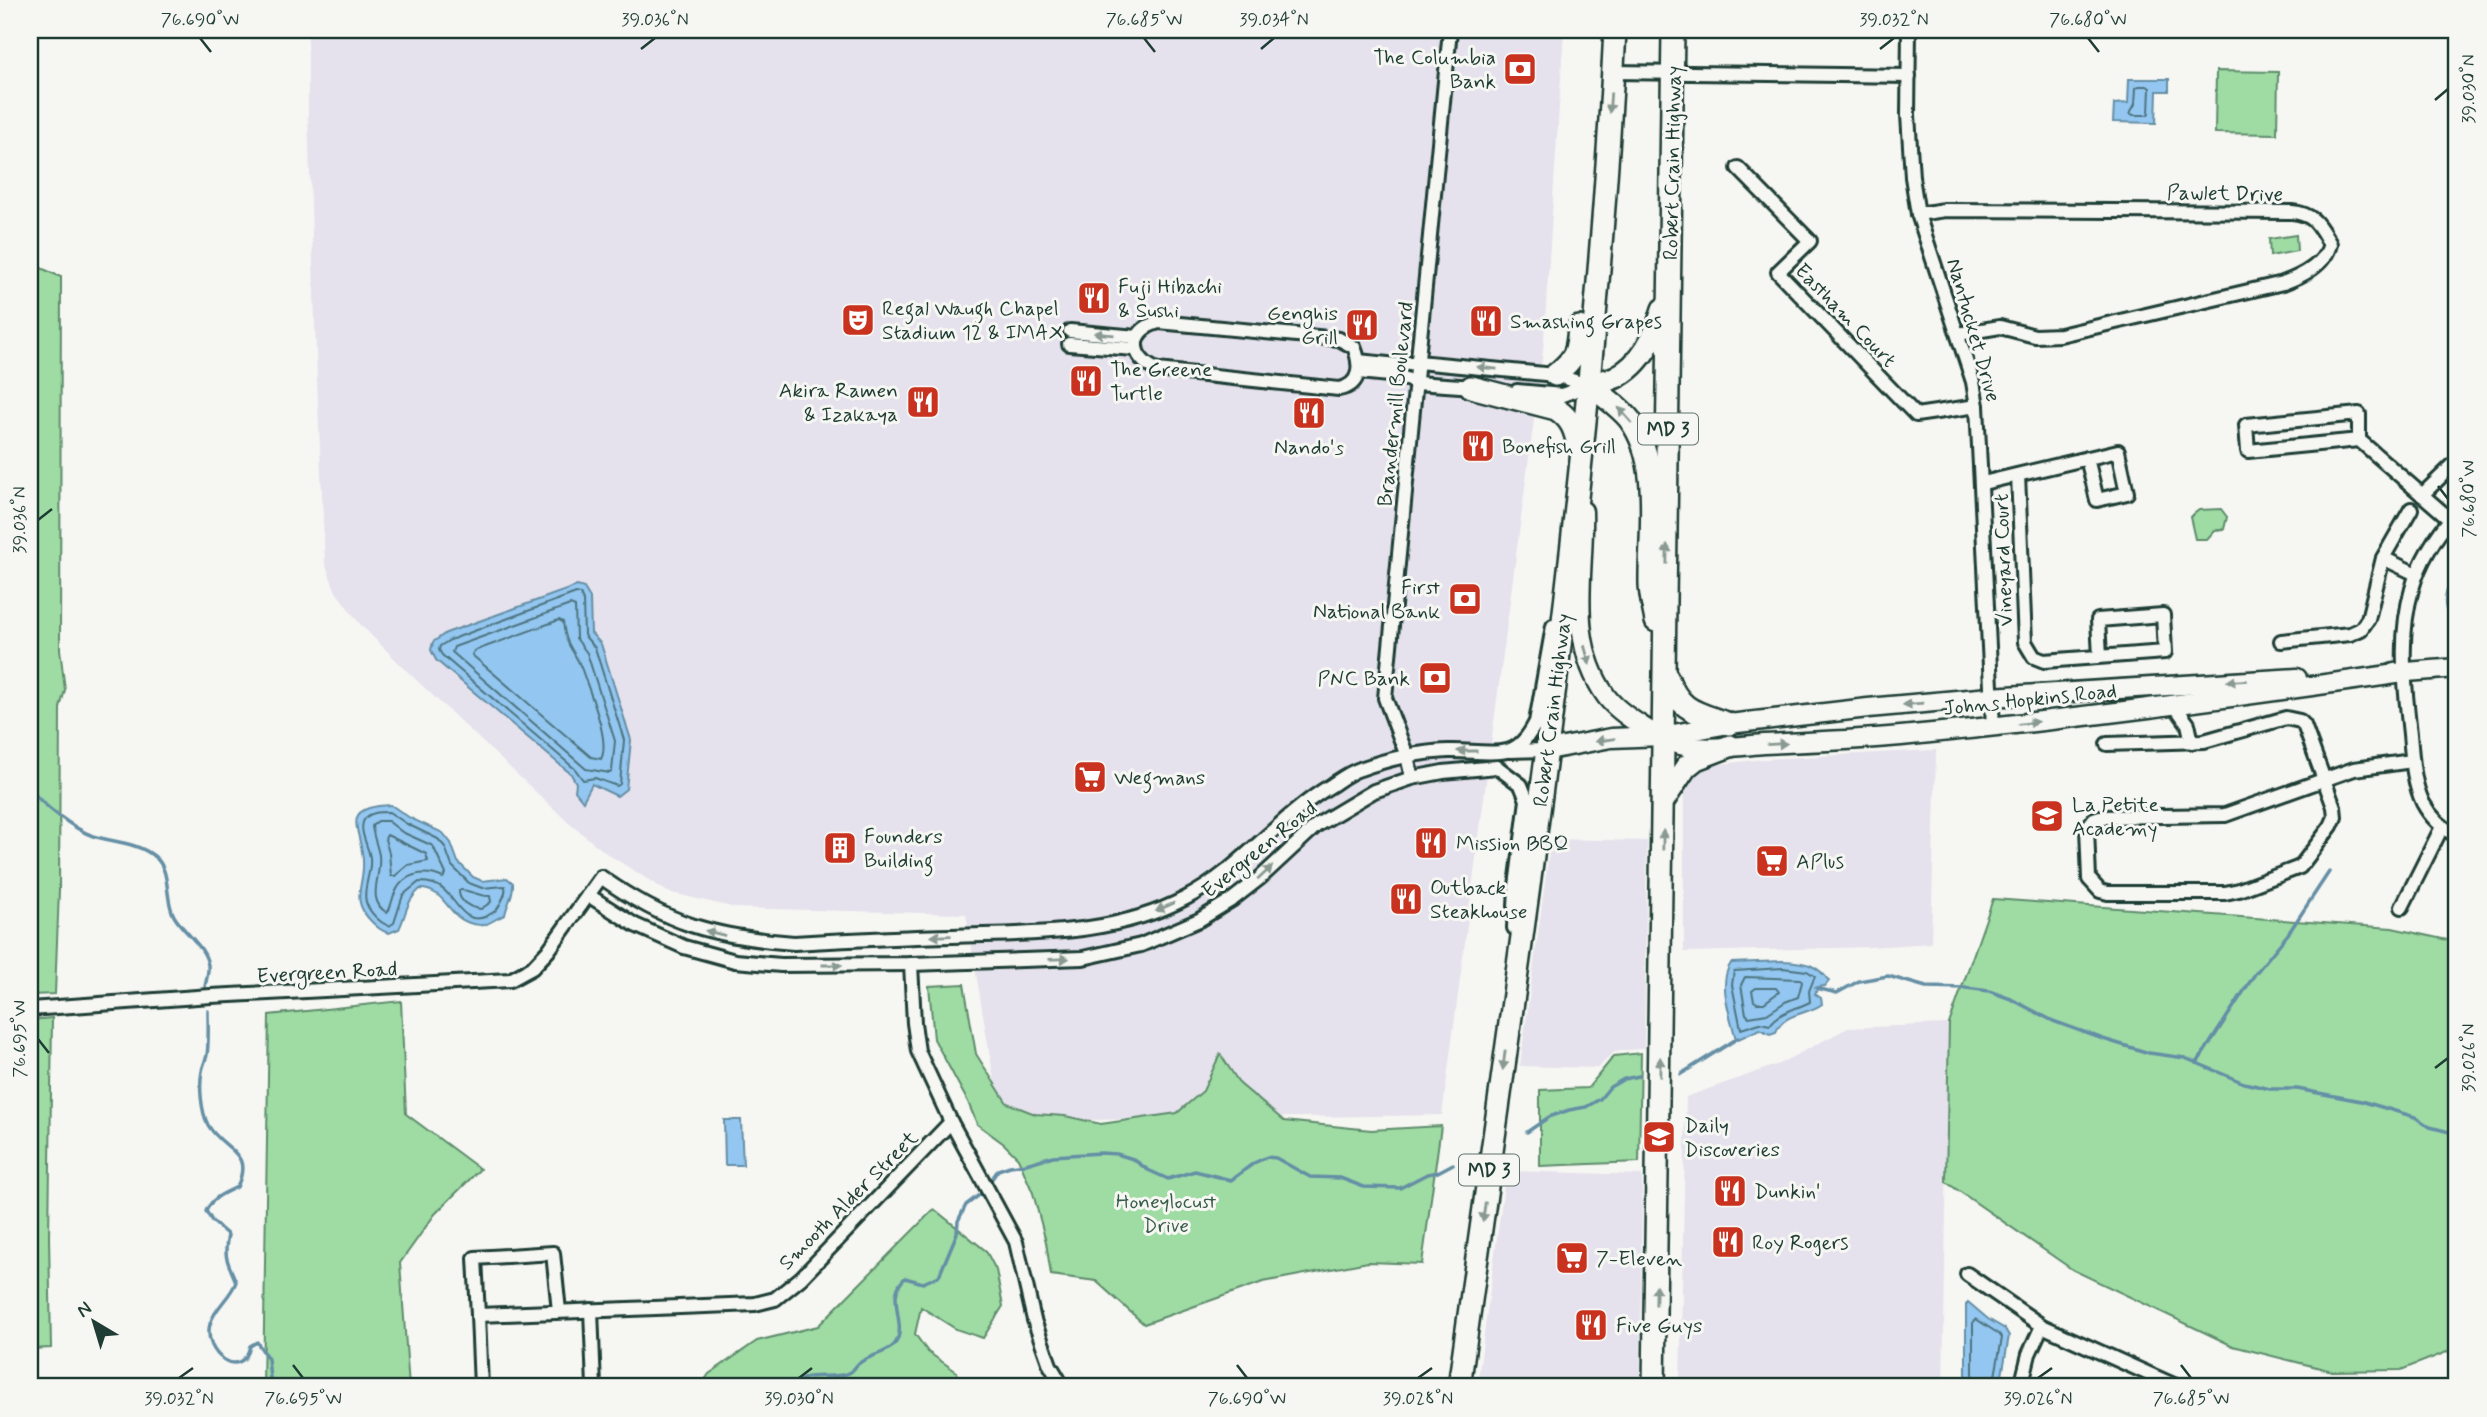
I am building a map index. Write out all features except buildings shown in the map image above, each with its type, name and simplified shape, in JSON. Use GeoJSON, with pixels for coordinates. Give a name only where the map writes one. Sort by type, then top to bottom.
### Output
{"type":"FeatureCollection","features":[{"type":"Feature","properties":{"kind":"highway","name":"Robert Crain Highway"},"geometry":{"type":"LineString","coordinates":[[1459,1387],[1548,750],[1575,519],[1615,30]]}},
{"type":"Feature","properties":{"kind":"highway","name":"Robert Crain Highway"},"geometry":{"type":"LineString","coordinates":[[1654,1387],[1673,30]]}},
{"type":"Feature","properties":{"kind":"highway"},"geometry":{"type":"LineString","coordinates":[[1555,375],[1570,363],[1577,353],[1589,231],[1608,135]]}},
{"type":"Feature","properties":{"kind":"highway"},"geometry":{"type":"LineString","coordinates":[[1588,385],[1618,376],[1639,358],[1656,332],[1670,282]]}},
{"type":"Feature","properties":{"kind":"highway"},"geometry":{"type":"LineString","coordinates":[[1588,385],[1630,420],[1643,442],[1649,465],[1650,588],[1665,672],[1673,693],[1682,704],[1693,711],[1729,724]]}},
{"type":"Feature","properties":{"kind":"highway"},"geometry":{"type":"LineString","coordinates":[[1471,387],[1556,409],[1568,416],[1576,431],[1581,466]]}},
{"type":"Feature","properties":{"kind":"highway"},"geometry":{"type":"LineString","coordinates":[[1664,800],[1686,767],[1696,759],[1730,746]]}},
{"type":"Feature","properties":{"kind":"street","name":"Brandermill Boulevard"},"geometry":{"type":"LineString","coordinates":[[1412,778],[1407,756],[1385,698],[1450,30]]}},
{"type":"Feature","properties":{"kind":"street","name":"Nantucket Drive"},"geometry":{"type":"LineString","coordinates":[[1909,30],[1910,150],[1918,214],[1958,334],[1978,406],[1993,727]]}},
{"type":"Feature","properties":{"kind":"street"},"geometry":{"type":"LineString","coordinates":[[1613,72],[1909,76]]}},
{"type":"Feature","properties":{"kind":"street","name":"Eastham Court"},"geometry":{"type":"LineString","coordinates":[[1738,168],[1810,242],[1778,272],[1916,415],[1978,406]]}},
{"type":"Feature","properties":{"kind":"street","name":"Pawlet Drive"},"geometry":{"type":"LineString","coordinates":[[1918,214],[1945,209],[2304,213],[2319,224],[2330,244],[2328,255],[2323,260],[2298,278],[2283,284],[2060,335],[2035,336],[2000,327],[1958,334]]}},
{"type":"Feature","properties":{"kind":"street"},"geometry":{"type":"LineString","coordinates":[[1159,322],[1339,339],[1354,347],[1359,367],[1354,382],[1339,389],[1157,370],[1146,365],[1136,343],[1149,325],[1159,322]]}},
{"type":"Feature","properties":{"kind":"street"},"geometry":{"type":"LineString","coordinates":[[1070,338],[1136,343]]}},
{"type":"Feature","properties":{"kind":"street"},"geometry":{"type":"LineString","coordinates":[[1359,367],[1418,362],[1555,375],[1588,385]]}},
{"type":"Feature","properties":{"kind":"street"},"geometry":{"type":"LineString","coordinates":[[1359,367],[1399,376],[1416,383],[1562,395],[1588,385]]}},
{"type":"Feature","properties":{"kind":"street"},"geometry":{"type":"LineString","coordinates":[[2359,440],[2359,414],[2246,425],[2248,451],[2359,440],[2422,495],[2454,515],[2425,555],[2416,574],[2407,611],[2403,673],[2412,761],[2423,802],[2441,827],[2457,836]]}},
{"type":"Feature","properties":{"kind":"street"},"geometry":{"type":"LineString","coordinates":[[1983,483],[2087,458]]}},
{"type":"Feature","properties":{"kind":"street"},"geometry":{"type":"LineString","coordinates":[[2422,495],[2457,461]]}},
{"type":"Feature","properties":{"kind":"street","name":"Johns Hopkins Road"},"geometry":{"type":"LineString","coordinates":[[1581,466],[1584,541],[1580,630],[1591,670],[1607,698],[1633,721],[1683,746],[1868,739],[1993,727],[2175,706],[2403,673]]}},
{"type":"Feature","properties":{"kind":"street","name":"Vineyard Court"},"geometry":{"type":"LineString","coordinates":[[2018,475],[2025,642],[2034,657],[2044,661],[2100,657],[2165,652],[2163,615],[2098,620],[2100,657]]}},
{"type":"Feature","properties":{"kind":"street"},"geometry":{"type":"LineString","coordinates":[[2281,641],[2350,634],[2361,629],[2368,619],[2383,558],[2411,509]]}},
{"type":"Feature","properties":{"kind":"street"},"geometry":{"type":"LineString","coordinates":[[1507,751],[1530,735],[1536,722],[1544,667],[1575,519]]}},
{"type":"Feature","properties":{"kind":"street"},"geometry":{"type":"LineString","coordinates":[[2383,558],[2416,574]]}},
{"type":"Feature","properties":{"kind":"street","name":"Johns Hopkins Road"},"geometry":{"type":"LineString","coordinates":[[1548,750],[1611,738],[1662,736],[1729,724],[1990,697],[2457,668]]}},
{"type":"Feature","properties":{"kind":"street"},"geometry":{"type":"LineString","coordinates":[[2175,706],[2188,724],[2192,742]]}},
{"type":"Feature","properties":{"kind":"street"},"geometry":{"type":"LineString","coordinates":[[2107,744],[2192,742],[2217,738],[2286,718],[2294,719],[2300,721],[2307,733],[2325,780],[2334,807],[2335,817],[2332,826],[2307,860],[2293,871],[2239,890],[2108,893],[2100,891],[2089,879],[2087,828],[2100,817],[2225,815],[2325,780],[2361,767],[2412,761]]}},
{"type":"Feature","properties":{"kind":"street","name":"Evergreen Road"},"geometry":{"type":"LineString","coordinates":[[30,1009],[510,980],[531,968],[548,951],[601,877],[635,901],[678,921],[717,934],[766,941],[794,943],[1063,933],[1112,926],[1151,914],[1187,898],[1219,878],[1313,796],[1357,770],[1407,756],[1447,751],[1548,750]]}},
{"type":"Feature","properties":{"kind":"street","name":"Evergreen Road"},"geometry":{"type":"LineString","coordinates":[[588,895],[635,925],[684,947],[735,961],[780,965],[911,964],[1083,958],[1141,945],[1175,932],[1233,900],[1261,878],[1317,825],[1374,791],[1412,778],[1497,767],[1521,785],[1527,800],[1516,886],[1510,1015]]}},
{"type":"Feature","properties":{"kind":"street"},"geometry":{"type":"LineString","coordinates":[[2402,907],[2441,827]]}},
{"type":"Feature","properties":{"kind":"street"},"geometry":{"type":"LineString","coordinates":[[911,964],[918,1052],[951,1122],[1016,1242],[1034,1320],[1050,1365],[1063,1387]]}},
{"type":"Feature","properties":{"kind":"street","name":"Smooth Alder Street"},"geometry":{"type":"LineString","coordinates":[[478,1314],[755,1304],[775,1299],[801,1278],[951,1122]]}},
{"type":"Feature","properties":{"kind":"street"},"geometry":{"type":"LineString","coordinates":[[481,1387],[475,1258],[553,1252],[559,1311]]}},
{"type":"Feature","properties":{"kind":"street"},"geometry":{"type":"LineString","coordinates":[[1967,1274],[2042,1326],[2177,1387]]}},
{"type":"Feature","properties":{"kind":"street"},"geometry":{"type":"LineString","coordinates":[[591,1310],[594,1387]]}},
{"type":"Feature","properties":{"kind":"street"},"geometry":{"type":"LineString","coordinates":[[2021,1387],[2029,1354],[2042,1326]]}},
{"type":"Feature","properties":{"kind":"shaded area"},"geometry":{"type":"Polygon","coordinates":[[[308,30],[1564,30],[1543,351],[1442,1115],[1001,1121],[966,914],[736,908],[668,892],[606,853],[569,823],[411,675],[360,624],[336,592],[325,563],[308,116],[308,30]]]}},
{"type":"Feature","properties":{"kind":"shaded area"},"geometry":{"type":"Polygon","coordinates":[[[1936,750],[1931,943],[1684,952],[1684,784],[1697,767],[1765,759],[1936,750]]]}},
{"type":"Feature","properties":{"kind":"shaded area"},"geometry":{"type":"Polygon","coordinates":[[[1551,839],[1647,841],[1644,1048],[1614,1052],[1598,1068],[1520,1066],[1551,839]]]}},
{"type":"Feature","properties":{"kind":"shaded area"},"geometry":{"type":"Polygon","coordinates":[[[1949,1024],[1943,1387],[1680,1387],[1686,1097],[1779,1064],[1848,1028],[1949,1024]]]}},
{"type":"Feature","properties":{"kind":"shaded area"},"geometry":{"type":"Polygon","coordinates":[[[1506,1171],[1642,1175],[1640,1387],[1477,1387],[1506,1171]]]}},
{"type":"Feature","properties":{"kind":"green space"},"geometry":{"type":"Polygon","coordinates":[[[2216,71],[2278,72],[2277,134],[2215,133],[2216,71]]]}},
{"type":"Feature","properties":{"kind":"green space"},"geometry":{"type":"Polygon","coordinates":[[[2296,235],[2297,251],[2270,256],[2269,239],[2296,235]]]}},
{"type":"Feature","properties":{"kind":"green space"},"geometry":{"type":"Polygon","coordinates":[[[30,263],[61,277],[60,649],[65,690],[60,708],[59,890],[55,994],[30,995],[30,263]]]}},
{"type":"Feature","properties":{"kind":"green space"},"geometry":{"type":"Polygon","coordinates":[[[2221,509],[2227,517],[2224,529],[2215,530],[2207,539],[2195,539],[2190,517],[2199,510],[2221,509]]]}},
{"type":"Feature","properties":{"kind":"green space"},"geometry":{"type":"Polygon","coordinates":[[[1993,899],[2392,928],[2457,942],[2457,1348],[2401,1370],[2332,1371],[2233,1346],[2073,1270],[1946,1182],[1949,1024],[1993,899]]]}},
{"type":"Feature","properties":{"kind":"green space","name":"Honeylocust Drive"},"geometry":{"type":"Polygon","coordinates":[[[964,984],[976,1054],[1007,1103],[1035,1114],[1065,1116],[1101,1124],[1177,1113],[1203,1091],[1220,1054],[1240,1084],[1284,1121],[1371,1130],[1441,1126],[1422,1264],[1368,1262],[1263,1282],[1144,1324],[1096,1281],[1051,1275],[1046,1242],[1033,1193],[1018,1158],[977,1124],[934,1039],[929,986],[964,984]]]}},
{"type":"Feature","properties":{"kind":"green space"},"geometry":{"type":"Polygon","coordinates":[[[401,1001],[406,1114],[480,1169],[435,1214],[400,1263],[409,1387],[263,1387],[269,1015],[401,1001]]]}},
{"type":"Feature","properties":{"kind":"green space"},"geometry":{"type":"Polygon","coordinates":[[[52,1018],[49,1237],[51,1348],[30,1349],[30,1020],[52,1018]]]}},
{"type":"Feature","properties":{"kind":"green space"},"geometry":{"type":"Polygon","coordinates":[[[1641,1053],[1639,1162],[1540,1166],[1540,1090],[1588,1088],[1614,1056],[1641,1053]]]}},
{"type":"Feature","properties":{"kind":"green space"},"geometry":{"type":"Polygon","coordinates":[[[934,1209],[986,1251],[996,1270],[1003,1306],[983,1338],[956,1329],[921,1307],[915,1334],[928,1352],[957,1372],[959,1387],[700,1387],[709,1374],[757,1341],[818,1326],[934,1209]]]}},
{"type":"Feature","properties":{"kind":"water"},"geometry":{"type":"Polygon","coordinates":[[[2129,79],[2169,79],[2169,91],[2157,91],[2156,123],[2113,122],[2114,104],[2128,103],[2129,79]]]}},
{"type":"Feature","properties":{"kind":"water"},"geometry":{"type":"Polygon","coordinates":[[[2457,568],[2457,620],[2446,610],[2445,596],[2457,568]]]}},
{"type":"Feature","properties":{"kind":"water"},"geometry":{"type":"Polygon","coordinates":[[[577,586],[584,588],[590,598],[591,633],[601,644],[631,740],[626,789],[617,796],[592,784],[583,801],[575,791],[576,783],[571,774],[436,660],[431,650],[433,642],[446,633],[577,586]]]}},
{"type":"Feature","properties":{"kind":"water"},"geometry":{"type":"Polygon","coordinates":[[[391,805],[410,818],[443,833],[451,843],[458,862],[473,877],[482,881],[507,878],[513,883],[505,915],[484,925],[473,924],[457,916],[436,894],[420,889],[409,903],[399,929],[389,933],[373,923],[364,913],[359,899],[363,860],[356,821],[364,810],[391,805]]]}},
{"type":"Feature","properties":{"kind":"water"},"geometry":{"type":"Polygon","coordinates":[[[1784,961],[1810,965],[1824,975],[1829,981],[1825,986],[1818,987],[1815,994],[1821,998],[1822,1004],[1790,1017],[1776,1032],[1770,1034],[1760,1029],[1736,1040],[1725,991],[1727,971],[1731,963],[1784,961]]]}},
{"type":"Feature","properties":{"kind":"water"},"geometry":{"type":"Polygon","coordinates":[[[724,1120],[741,1120],[743,1165],[725,1165],[724,1120]]]}},
{"type":"Feature","properties":{"kind":"water"},"geometry":{"type":"Polygon","coordinates":[[[1968,1302],[2005,1329],[2009,1336],[2000,1387],[1966,1387],[1968,1302]]]}},
{"type":"Feature","properties":{"kind":"waterway"},"geometry":{"type":"LineString","coordinates":[[30,787],[49,808],[77,828],[93,836],[140,848],[160,862],[174,916],[206,958],[208,968],[205,987]]}},
{"type":"Feature","properties":{"kind":"waterway"},"geometry":{"type":"LineString","coordinates":[[2197,1063],[2255,974],[2288,934],[2329,872]]}},
{"type":"Feature","properties":{"kind":"waterway"},"geometry":{"type":"LineString","coordinates":[[1816,988],[1837,993],[1859,981],[1888,976],[1926,987],[1989,991],[2053,1021],[2149,1053],[2185,1058],[2244,1083],[2270,1089],[2297,1089],[2361,1101],[2415,1117],[2430,1127],[2457,1134]]}},
{"type":"Feature","properties":{"kind":"waterway"},"geometry":{"type":"LineString","coordinates":[[208,1011],[208,1050],[201,1084],[204,1113],[214,1134],[234,1152],[242,1165],[237,1187],[215,1199],[206,1211],[212,1221],[228,1235],[226,1255],[236,1282],[212,1318],[209,1335],[217,1354],[232,1363],[246,1357],[250,1346],[257,1342],[268,1359],[271,1387]]}},
{"type":"Feature","properties":{"kind":"waterway"},"geometry":{"type":"LineString","coordinates":[[1681,1074],[1738,1038]]}},
{"type":"Feature","properties":{"kind":"waterway"},"geometry":{"type":"LineString","coordinates":[[1527,1132],[1549,1117],[1586,1107],[1600,1099],[1610,1087],[1624,1079],[1639,1076]]}},
{"type":"Feature","properties":{"kind":"waterway"},"geometry":{"type":"LineString","coordinates":[[989,1183],[998,1170],[1010,1166],[1053,1156],[1101,1153],[1133,1159],[1148,1170],[1168,1179],[1195,1171],[1231,1180],[1254,1163],[1267,1157],[1276,1158],[1310,1177],[1340,1178],[1364,1187],[1400,1188],[1453,1164]]}},
{"type":"Feature","properties":{"kind":"waterway"},"geometry":{"type":"LineString","coordinates":[[784,1387],[809,1377],[848,1373],[858,1364],[893,1346],[899,1333],[896,1299],[898,1288],[905,1278],[923,1283],[939,1276],[966,1205],[986,1190]]}},
{"type":"Feature","properties":{"kind":"place","name":"The Columbia Bank"},"geometry":{"type":"Point","coordinates":[1520,69]}},
{"type":"Feature","properties":{"kind":"place","name":"Fuji Hibachi & Sushi"},"geometry":{"type":"Point","coordinates":[1094,298]}},
{"type":"Feature","properties":{"kind":"place","name":"Regal Waugh Chapel Stadium 12 & IMAX"},"geometry":{"type":"Point","coordinates":[858,320]}},
{"type":"Feature","properties":{"kind":"place","name":"Smashing Grapes"},"geometry":{"type":"Point","coordinates":[1486,321]}},
{"type":"Feature","properties":{"kind":"place","name":"Genghis Grill"},"geometry":{"type":"Point","coordinates":[1362,325]}},
{"type":"Feature","properties":{"kind":"place","name":"The Greene Turtle"},"geometry":{"type":"Point","coordinates":[1086,381]}},
{"type":"Feature","properties":{"kind":"place","name":"Akira Ramen & Izakaya"},"geometry":{"type":"Point","coordinates":[923,402]}},
{"type":"Feature","properties":{"kind":"place","name":"Nando's"},"geometry":{"type":"Point","coordinates":[1309,413]}},
{"type":"Feature","properties":{"kind":"place","name":"Bonefish Grill"},"geometry":{"type":"Point","coordinates":[1478,446]}},
{"type":"Feature","properties":{"kind":"place","name":"First National Bank"},"geometry":{"type":"Point","coordinates":[1465,599]}},
{"type":"Feature","properties":{"kind":"place","name":"PNC Bank"},"geometry":{"type":"Point","coordinates":[1435,678]}},
{"type":"Feature","properties":{"kind":"place","name":"Wegmans"},"geometry":{"type":"Point","coordinates":[1090,777]}},
{"type":"Feature","properties":{"kind":"place","name":"La Petite Academy"},"geometry":{"type":"Point","coordinates":[2047,816]}},
{"type":"Feature","properties":{"kind":"place","name":"Mission BBQ"},"geometry":{"type":"Point","coordinates":[1431,843]}},
{"type":"Feature","properties":{"kind":"place","name":"Founders Building"},"geometry":{"type":"Point","coordinates":[840,848]}},
{"type":"Feature","properties":{"kind":"place","name":"APlus"},"geometry":{"type":"Point","coordinates":[1772,861]}},
{"type":"Feature","properties":{"kind":"place","name":"Outback Steakhouse"},"geometry":{"type":"Point","coordinates":[1406,899]}},
{"type":"Feature","properties":{"kind":"place","name":"Daily Discoveries"},"geometry":{"type":"Point","coordinates":[1659,1137]}},
{"type":"Feature","properties":{"kind":"place","name":"Dunkin'"},"geometry":{"type":"Point","coordinates":[1730,1191]}},
{"type":"Feature","properties":{"kind":"place","name":"Roy Rogers"},"geometry":{"type":"Point","coordinates":[1728,1242]}},
{"type":"Feature","properties":{"kind":"place","name":"7-Eleven"},"geometry":{"type":"Point","coordinates":[1572,1258]}},
{"type":"Feature","properties":{"kind":"place","name":"Five Guys"},"geometry":{"type":"Point","coordinates":[1591,1325]}}]}
